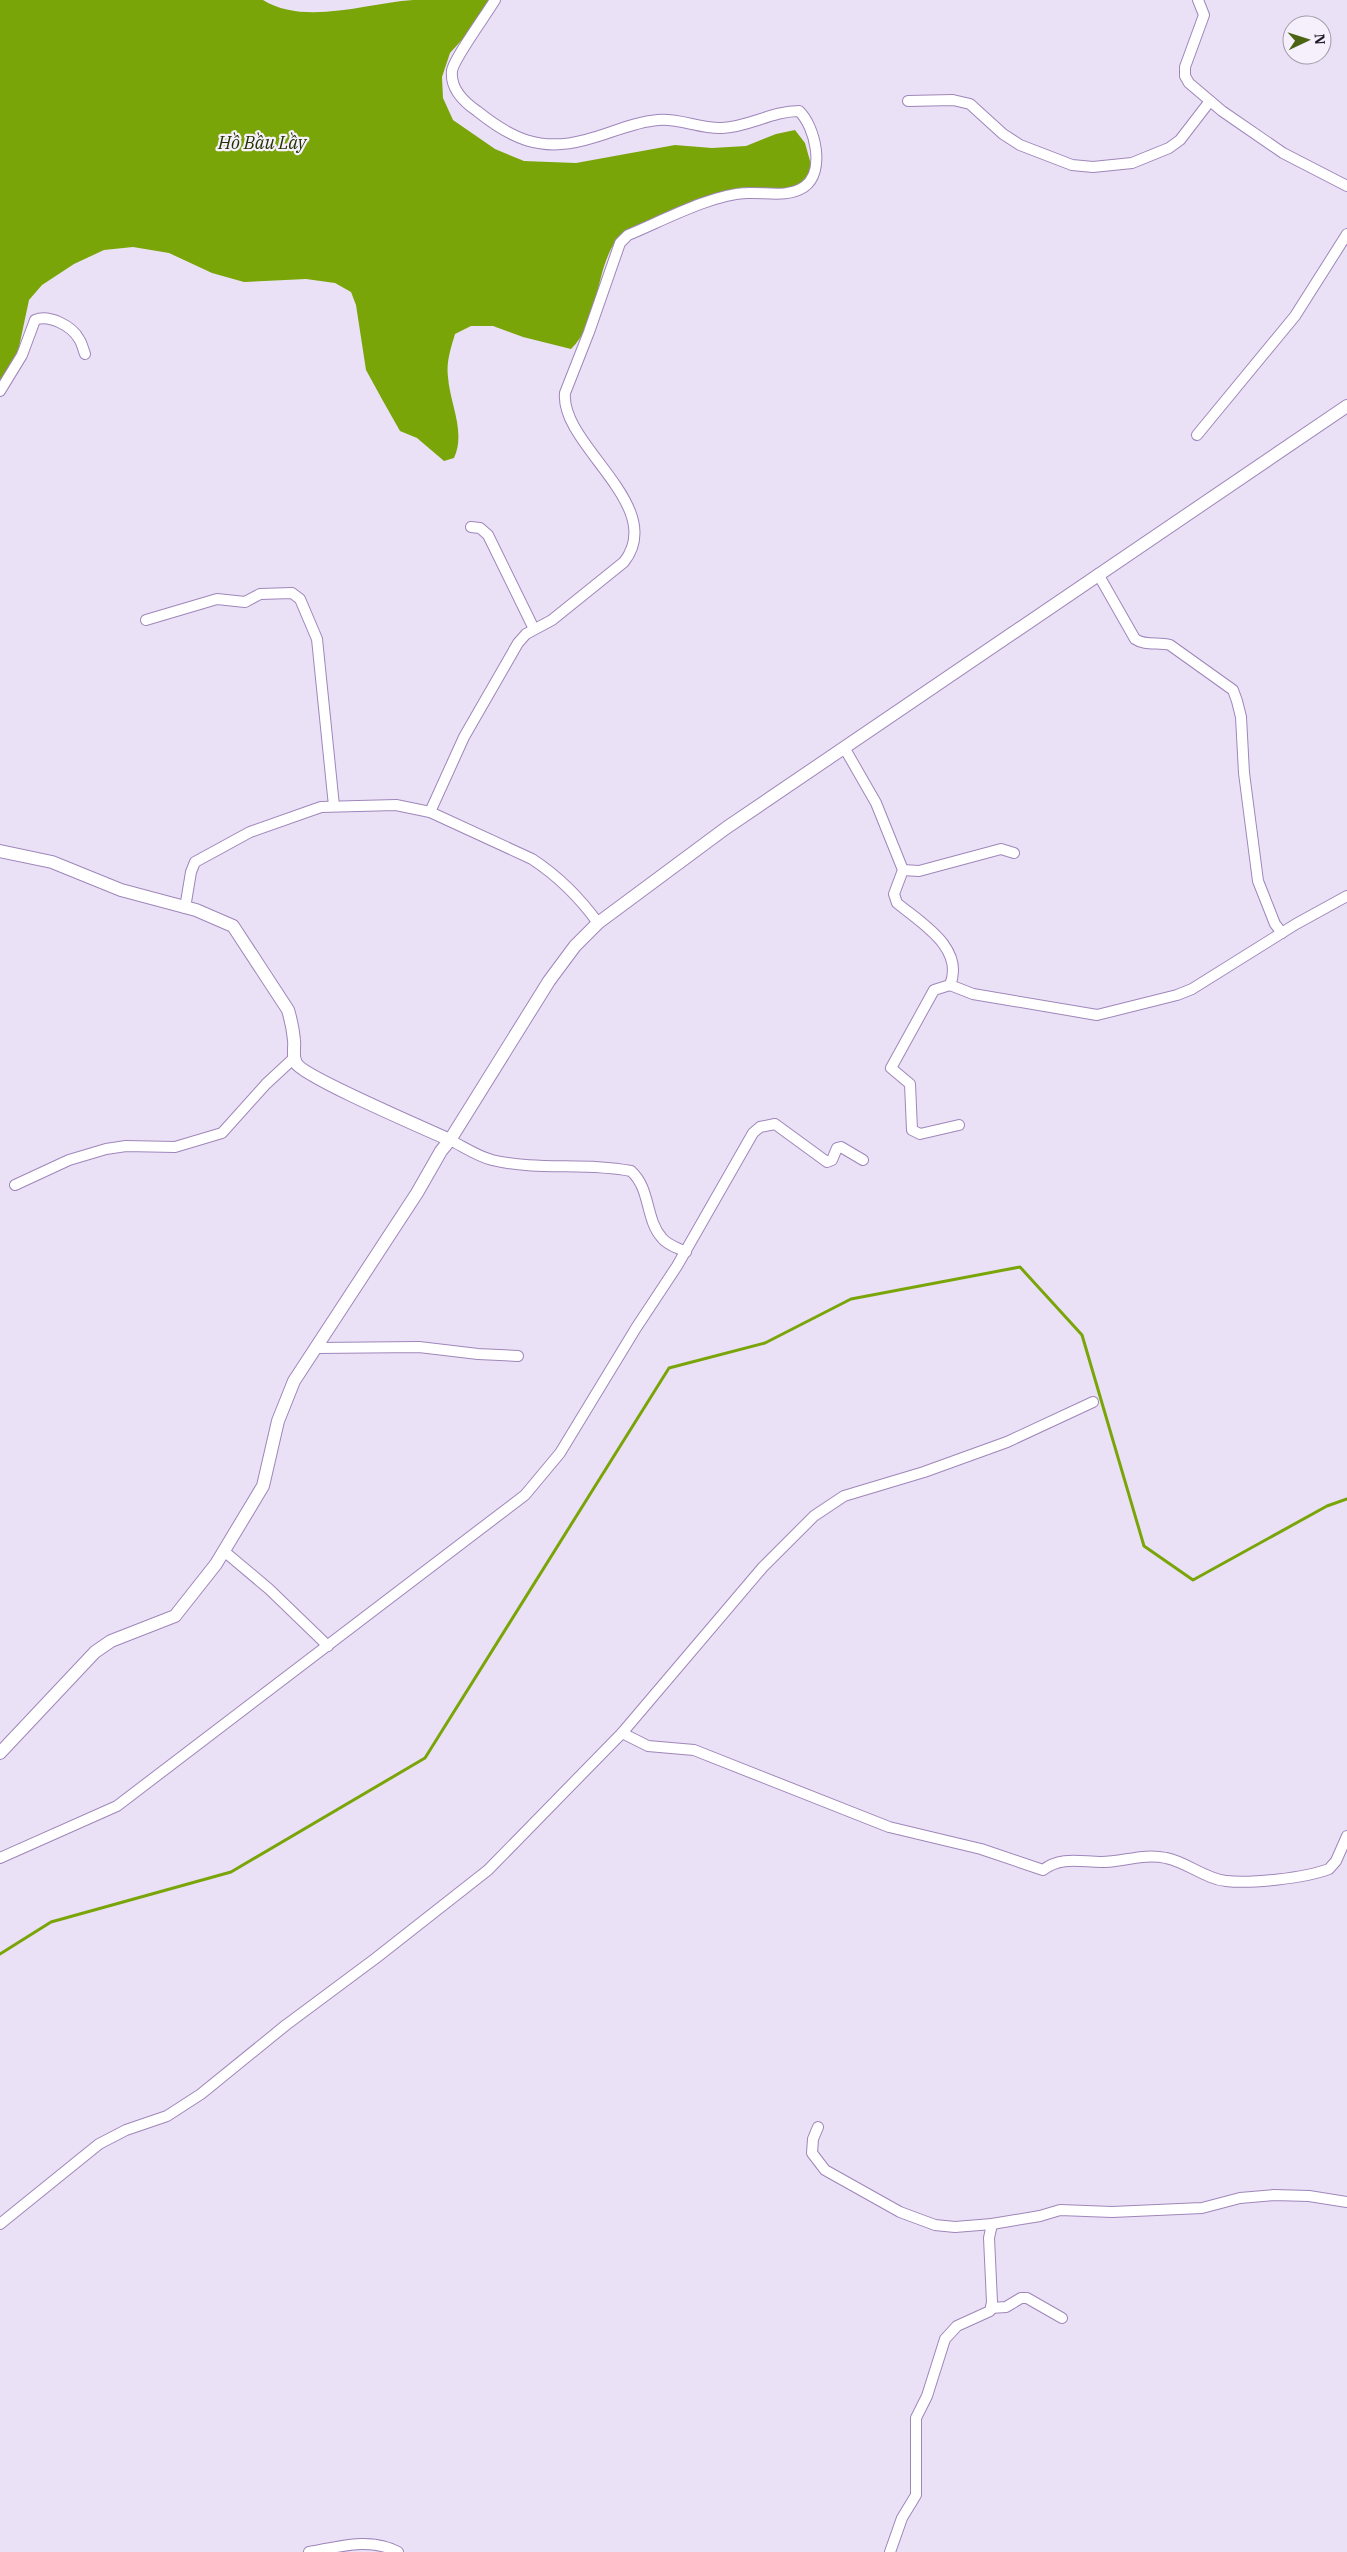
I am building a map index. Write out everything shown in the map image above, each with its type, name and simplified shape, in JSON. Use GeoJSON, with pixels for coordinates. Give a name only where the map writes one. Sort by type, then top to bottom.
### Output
{"type":"FeatureCollection","features":[{"type":"Feature","properties":{"kind":"street"},"geometry":{"type":"LineString","coordinates":[[430,812],[464,737],[512,652],[522,638],[534,629],[552,620],[624,562],[634,542],[632,518],[612,479],[570,420],[564,401],[565,393],[589,332],[620,242],[628,235],[717,199],[747,193],[783,194],[797,191],[810,182],[814,176],[816,157],[806,118],[799,111],[790,111],[740,126],[720,129],[677,120],[659,120],[638,122],[585,140],[560,145],[542,145],[522,141],[488,120],[468,104],[457,92],[452,78],[455,60],[494,0]]}},
{"type":"Feature","properties":{"kind":"street"},"geometry":{"type":"LineString","coordinates":[[1198,0],[1203,10],[1203,20],[1185,66],[1185,76],[1189,83],[1210,101],[1283,153],[1347,186]]}},
{"type":"Feature","properties":{"kind":"street"},"geometry":{"type":"LineString","coordinates":[[908,100],[953,100],[970,104],[1003,134],[1020,145],[1072,165],[1093,167],[1127,164],[1169,148],[1180,140],[1210,101]]}},
{"type":"Feature","properties":{"kind":"street"},"geometry":{"type":"LineString","coordinates":[[1197,435],[1290,323],[1347,234]]}},
{"type":"Feature","properties":{"kind":"street"},"geometry":{"type":"LineString","coordinates":[[0,391],[22,355],[35,320],[44,318],[64,325],[79,338],[85,354]]}},
{"type":"Feature","properties":{"kind":"street"},"geometry":{"type":"LineString","coordinates":[[0,1753],[103,1646],[163,1622],[183,1609],[225,1552],[263,1486],[278,1421],[291,1388],[450,1140],[549,981],[575,946],[598,924],[726,828],[845,749],[1098,574],[1347,406]]}},
{"type":"Feature","properties":{"kind":"street"},"geometry":{"type":"LineString","coordinates":[[471,527],[480,528],[488,535],[534,629]]}},
{"type":"Feature","properties":{"kind":"street"},"geometry":{"type":"LineString","coordinates":[[1098,574],[1135,639],[1142,644],[1161,643],[1170,645],[1233,690],[1241,717],[1244,773],[1258,881],[1275,924],[1282,933]]}},
{"type":"Feature","properties":{"kind":"street"},"geometry":{"type":"LineString","coordinates":[[146,620],[217,599],[228,598],[245,602],[260,594],[292,593],[300,598],[317,639],[334,806]]}},
{"type":"Feature","properties":{"kind":"street"},"geometry":{"type":"LineString","coordinates":[[845,749],[876,803],[903,870],[896,887],[895,899],[897,903],[944,942],[950,954],[952,980],[950,985]]}},
{"type":"Feature","properties":{"kind":"street"},"geometry":{"type":"LineString","coordinates":[[185,908],[191,872],[195,862],[204,855],[280,820],[321,808],[396,805],[430,812],[546,868],[585,905],[598,924]]}},
{"type":"Feature","properties":{"kind":"street"},"geometry":{"type":"LineString","coordinates":[[903,870],[919,871],[1001,848],[1014,853]]}},
{"type":"Feature","properties":{"kind":"street"},"geometry":{"type":"LineString","coordinates":[[0,851],[52,862],[121,890],[217,918],[233,926],[242,937],[288,1010],[293,1024],[294,1058],[297,1065],[310,1075],[492,1160],[547,1166],[631,1171],[644,1189],[650,1212],[662,1239],[686,1252]]}},
{"type":"Feature","properties":{"kind":"street"},"geometry":{"type":"LineString","coordinates":[[960,1125],[920,1134],[912,1130],[910,1084],[891,1068],[934,990],[950,985],[973,994],[1062,1011],[1106,1014],[1178,995],[1192,989],[1282,933],[1347,896]]}},
{"type":"Feature","properties":{"kind":"street"},"geometry":{"type":"LineString","coordinates":[[15,1185],[70,1160],[106,1149],[126,1146],[167,1148],[222,1133],[266,1084],[294,1058]]}},
{"type":"Feature","properties":{"kind":"street"},"geometry":{"type":"LineString","coordinates":[[0,1858],[117,1806],[500,1516],[541,1478],[560,1454],[626,1345],[686,1252],[753,1133],[760,1127],[775,1124],[827,1162],[832,1160],[837,1148],[841,1147],[863,1160]]}},
{"type":"Feature","properties":{"kind":"street"},"geometry":{"type":"LineString","coordinates":[[317,1348],[419,1347],[478,1354],[518,1356]]}},
{"type":"Feature","properties":{"kind":"street"},"geometry":{"type":"LineString","coordinates":[[0,2224],[99,2144],[126,2130],[167,2116],[190,2102],[286,2025],[468,1886],[508,1851],[622,1733],[763,1567],[814,1516],[844,1496],[924,1472],[1007,1442],[1093,1402]]}},
{"type":"Feature","properties":{"kind":"street"},"geometry":{"type":"LineString","coordinates":[[225,1552],[269,1590],[328,1646]]}},
{"type":"Feature","properties":{"kind":"street"},"geometry":{"type":"LineString","coordinates":[[622,1733],[648,1746],[694,1750],[889,1827],[981,1849],[1043,1870],[1058,1862],[1085,1860],[1102,1862],[1152,1856],[1169,1858],[1225,1881],[1283,1878],[1329,1870],[1336,1861],[1347,1836]]}},
{"type":"Feature","properties":{"kind":"street"},"geometry":{"type":"LineString","coordinates":[[818,2127],[812,2147],[817,2162],[826,2170],[900,2212],[935,2225],[956,2227],[992,2224],[1040,2216],[1060,2210],[1112,2212],[1202,2208],[1240,2198],[1274,2195],[1309,2196],[1347,2202]]}},
{"type":"Feature","properties":{"kind":"street"},"geometry":{"type":"LineString","coordinates":[[890,2552],[902,2518],[916,2495],[916,2418],[926,2396],[945,2339],[956,2326],[985,2315],[991,2308],[988,2238],[992,2224]]}},
{"type":"Feature","properties":{"kind":"street"},"geometry":{"type":"LineString","coordinates":[[991,2308],[1006,2307],[1021,2298],[1027,2298],[1062,2318]]}},
{"type":"Feature","properties":{"kind":"street"},"geometry":{"type":"LineString","coordinates":[[310,2552],[368,2543],[378,2544],[398,2552]]}},
{"type":"Feature","properties":{"kind":"water","name":"Hồ Bầu Lầy"},"geometry":{"type":"Polygon","coordinates":[[[0,0],[263,0],[280,8],[317,12],[413,0],[489,0],[487,8],[450,53],[442,77],[443,98],[453,120],[495,149],[524,161],[576,163],[675,145],[712,148],[746,146],[776,134],[795,130],[805,143],[812,168],[802,182],[793,186],[777,189],[743,188],[719,193],[674,212],[615,242],[603,269],[587,325],[571,349],[523,337],[493,326],[471,326],[455,334],[449,355],[448,371],[458,438],[454,458],[444,461],[417,438],[400,431],[383,401],[366,370],[356,305],[351,292],[335,283],[306,279],[244,282],[212,273],[169,253],[133,247],[104,250],[74,264],[42,285],[29,300],[19,347],[10,369],[0,383],[0,0]]]}},
{"type":"Feature","properties":{"kind":"waterway"},"geometry":{"type":"LineString","coordinates":[[0,1954],[51,1922],[231,1872],[425,1758],[669,1368],[765,1343],[851,1299],[1020,1267],[1082,1335],[1144,1546],[1193,1580],[1327,1506],[1347,1499]]}}]}
